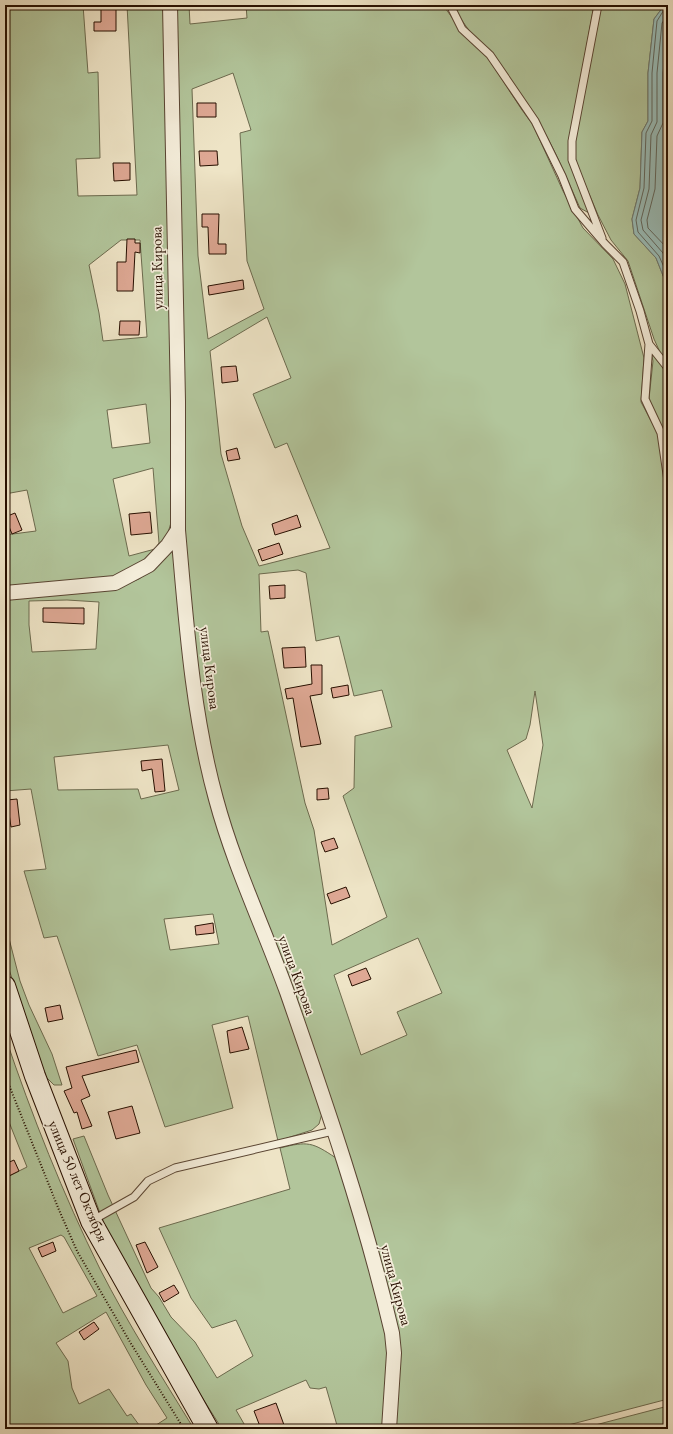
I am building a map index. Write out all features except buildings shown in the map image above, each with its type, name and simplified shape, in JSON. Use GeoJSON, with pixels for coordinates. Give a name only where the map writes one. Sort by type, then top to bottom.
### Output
{"type":"FeatureCollection","features":[{"type":"Feature","properties":{"kind":"main road","name":"улица 50 лет Октября"},"geometry":{"type":"LineString","coordinates":[[5,986],[35,1076],[91,1222],[208,1429]]}},
{"type":"Feature","properties":{"kind":"street","name":"улица Кирова"},"geometry":{"type":"LineString","coordinates":[[170,5],[178,401],[178,530],[194,691],[216,799],[230,846],[286,991],[319,1083],[360,1214],[392,1333],[394,1353],[389,1429]]}},
{"type":"Feature","properties":{"kind":"street"},"geometry":{"type":"LineString","coordinates":[[5,593],[114,583],[149,565],[168,545],[178,530]]}},
{"type":"Feature","properties":{"kind":"lane"},"geometry":{"type":"LineString","coordinates":[[450,5],[462,29],[490,55],[535,121],[562,176],[575,209],[605,244],[623,262],[640,311],[649,344],[645,400],[661,433],[668,481]]}},
{"type":"Feature","properties":{"kind":"lane"},"geometry":{"type":"LineString","coordinates":[[598,5],[572,141],[572,160],[605,244]]}},
{"type":"Feature","properties":{"kind":"lane"},"geometry":{"type":"LineString","coordinates":[[649,344],[668,368]]}},
{"type":"Feature","properties":{"kind":"lane"},"geometry":{"type":"LineString","coordinates":[[91,1222],[134,1197],[148,1181],[175,1168],[334,1131]]}},
{"type":"Feature","properties":{"kind":"path"},"geometry":{"type":"LineString","coordinates":[[5,1075],[77,1251],[130,1342],[184,1429]]}},
{"type":"Feature","properties":{"kind":"green space"},"geometry":{"type":"Polygon","coordinates":[[[5,5],[83,5],[88,73],[98,72],[100,158],[76,159],[78,196],[137,195],[127,5],[166,5],[175,509],[167,536],[154,557],[113,580],[5,587],[5,535],[36,531],[27,490],[5,494],[5,5]],[[121,240],[89,265],[103,341],[147,337],[140,240],[121,240]],[[146,404],[107,410],[112,448],[150,443],[146,404]],[[153,468],[113,479],[129,556],[155,549],[159,543],[153,468]]]}},
{"type":"Feature","properties":{"kind":"green space"},"geometry":{"type":"Polygon","coordinates":[[[174,5],[189,5],[190,24],[247,18],[246,5],[443,5],[463,33],[488,58],[533,125],[563,191],[583,228],[613,259],[625,284],[644,358],[641,402],[658,434],[649,399],[653,361],[651,352],[668,371],[668,1399],[553,1429],[392,1429],[398,1349],[235,844],[213,764],[198,692],[182,543],[174,5]],[[233,73],[192,89],[198,256],[208,339],[264,309],[247,261],[240,133],[251,130],[233,73]],[[267,317],[210,351],[221,454],[242,526],[259,566],[330,548],[287,443],[275,448],[253,394],[291,378],[267,317]],[[298,570],[259,574],[261,632],[268,631],[305,803],[314,830],[332,945],[387,917],[343,796],[354,788],[355,736],[392,727],[382,690],[354,696],[339,636],[316,641],[306,573],[298,570]],[[535,691],[530,725],[526,739],[507,750],[532,808],[543,745],[535,691]],[[418,938],[334,975],[361,1055],[407,1035],[397,1012],[442,993],[418,938]]]}},
{"type":"Feature","properties":{"kind":"green space"},"geometry":{"type":"Polygon","coordinates":[[[452,5],[495,5],[509,7],[539,5],[594,5],[569,144],[589,213],[580,208],[553,149],[534,115],[514,87],[471,34],[452,5]]]}},
{"type":"Feature","properties":{"kind":"green space"},"geometry":{"type":"Polygon","coordinates":[[[600,5],[668,5],[663,7],[654,19],[648,73],[648,121],[642,132],[640,188],[632,219],[634,234],[656,258],[664,278],[668,280],[668,364],[664,361],[654,339],[628,261],[611,240],[598,215],[576,163],[574,144],[600,5]]]}},
{"type":"Feature","properties":{"kind":"green space"},"geometry":{"type":"Polygon","coordinates":[[[177,545],[193,713],[323,1110],[319,1124],[312,1130],[278,1141],[248,1016],[212,1025],[233,1108],[165,1127],[137,1045],[98,1056],[57,936],[44,938],[24,871],[46,869],[31,789],[5,791],[5,597],[117,587],[139,579],[156,566],[177,545]],[[67,600],[29,601],[29,625],[32,652],[96,649],[99,602],[67,600]],[[168,745],[54,757],[58,790],[138,789],[141,799],[179,790],[168,745]],[[213,914],[164,919],[170,950],[219,944],[213,914]]]}},
{"type":"Feature","properties":{"kind":"green space"},"geometry":{"type":"Polygon","coordinates":[[[5,923],[20,981],[29,1005],[52,1054],[62,1085],[54,1085],[46,1077],[5,958],[5,923]]]}},
{"type":"Feature","properties":{"kind":"green space"},"geometry":{"type":"Polygon","coordinates":[[[5,1036],[26,1096],[86,1241],[122,1310],[194,1429],[150,1429],[167,1418],[146,1385],[106,1312],[56,1343],[68,1361],[72,1388],[79,1404],[109,1389],[127,1416],[131,1414],[142,1429],[5,1429],[5,1178],[27,1167],[5,1112],[5,1036]],[[61,1235],[29,1248],[63,1313],[97,1296],[64,1237],[61,1235]]]}},
{"type":"Feature","properties":{"kind":"green space"},"geometry":{"type":"Polygon","coordinates":[[[84,1136],[108,1195],[151,1288],[159,1297],[171,1317],[195,1342],[217,1378],[253,1356],[236,1320],[212,1328],[191,1298],[159,1228],[290,1189],[280,1148],[297,1144],[310,1144],[336,1158],[383,1307],[390,1353],[386,1429],[338,1429],[326,1387],[319,1389],[310,1388],[306,1380],[236,1410],[247,1429],[222,1429],[176,1356],[108,1235],[73,1139],[84,1136]]]}},
{"type":"Feature","properties":{"kind":"green space"},"geometry":{"type":"Polygon","coordinates":[[[668,1406],[668,1429],[580,1429],[668,1406]]]}},
{"type":"Feature","properties":{"kind":"water"},"geometry":{"type":"Polygon","coordinates":[[[668,6],[668,280],[664,278],[656,258],[634,234],[632,219],[640,188],[642,132],[648,121],[648,73],[654,19],[663,7],[668,6]]]}}]}
